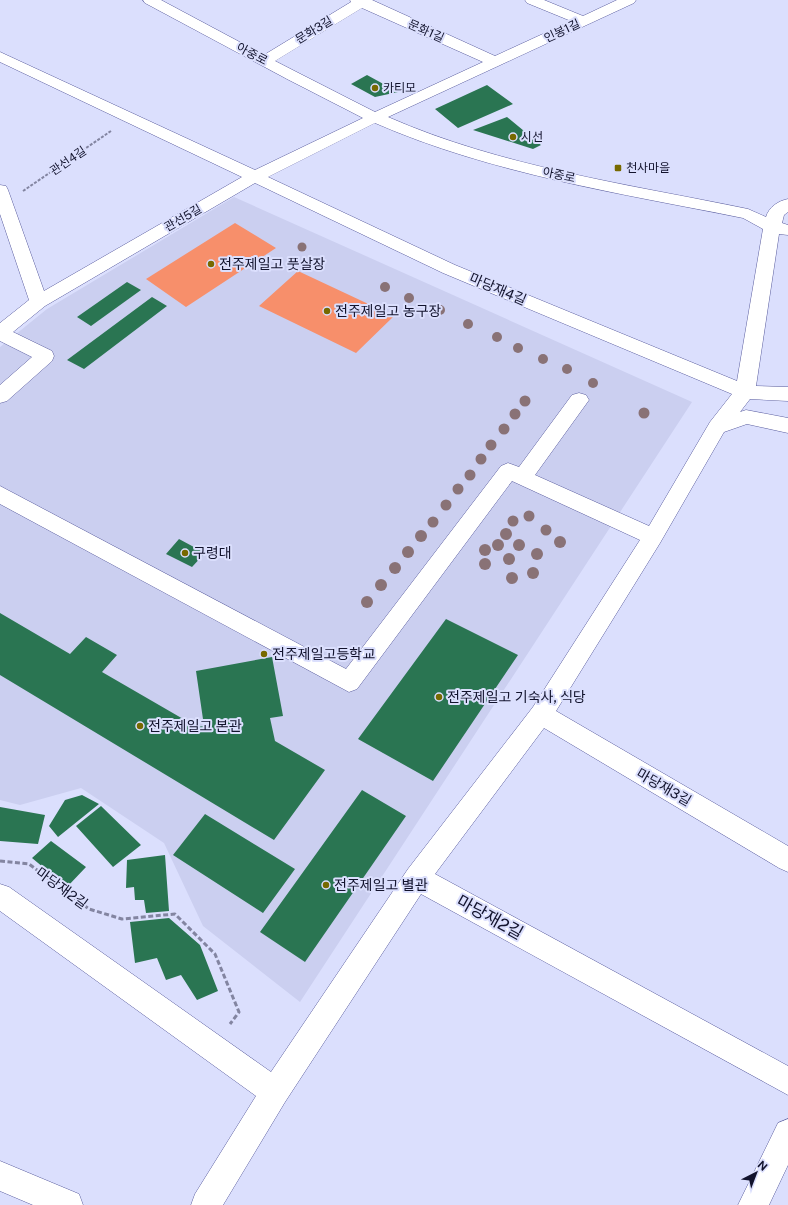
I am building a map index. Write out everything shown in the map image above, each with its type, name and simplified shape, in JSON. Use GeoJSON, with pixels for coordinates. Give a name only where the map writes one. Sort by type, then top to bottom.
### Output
{"type":"FeatureCollection","features":[{"type":"Feature","properties":{"kind":"street","name":"아중로"},"geometry":{"type":"LineString","coordinates":[[150,0],[264,61],[376,117],[437,142],[536,171],[748,214],[782,218]]}},
{"type":"Feature","properties":{"kind":"street"},"geometry":{"type":"LineString","coordinates":[[532,0],[583,21]]}},
{"type":"Feature","properties":{"kind":"street","name":"인봉1길"},"geometry":{"type":"LineString","coordinates":[[495,62],[629,0]]}},
{"type":"Feature","properties":{"kind":"street","name":"문화3길"},"geometry":{"type":"LineString","coordinates":[[264,61],[361,1]]}},
{"type":"Feature","properties":{"kind":"street","name":"문화1길"},"geometry":{"type":"LineString","coordinates":[[361,1],[495,62]]}},
{"type":"Feature","properties":{"kind":"street"},"geometry":{"type":"LineString","coordinates":[[0,56],[254,177]]}},
{"type":"Feature","properties":{"kind":"street"},"geometry":{"type":"LineString","coordinates":[[376,117],[495,62]]}},
{"type":"Feature","properties":{"kind":"street","name":"관선5길"},"geometry":{"type":"LineString","coordinates":[[0,333],[39,302],[254,177],[376,117]]}},
{"type":"Feature","properties":{"kind":"street","name":"마당재4길"},"geometry":{"type":"LineString","coordinates":[[254,177],[449,269],[745,392],[788,394]]}},
{"type":"Feature","properties":{"kind":"street"},"geometry":{"type":"LineString","coordinates":[[3,196],[39,302]]}},
{"type":"Feature","properties":{"kind":"street"},"geometry":{"type":"LineString","coordinates":[[206,1205],[275,1092],[417,878],[541,714],[653,537],[717,427],[745,392],[782,218]]}},
{"type":"Feature","properties":{"kind":"street"},"geometry":{"type":"LineString","coordinates":[[0,333],[45,356],[0,396]]}},
{"type":"Feature","properties":{"kind":"street"},"geometry":{"type":"LineString","coordinates":[[522,478],[579,400]]}},
{"type":"Feature","properties":{"kind":"street"},"geometry":{"type":"LineString","coordinates":[[717,427],[746,416],[782,423],[788,426]]}},
{"type":"Feature","properties":{"kind":"street"},"geometry":{"type":"LineString","coordinates":[[0,494],[349,682],[508,472],[653,537]]}},
{"type":"Feature","properties":{"kind":"street","name":"마당재3길"},"geometry":{"type":"LineString","coordinates":[[541,714],[788,860]]}},
{"type":"Feature","properties":{"kind":"street","name":"마당재2길"},"geometry":{"type":"LineString","coordinates":[[417,878],[788,1081]]}},
{"type":"Feature","properties":{"kind":"street"},"geometry":{"type":"LineString","coordinates":[[2,900],[275,1092]]}},
{"type":"Feature","properties":{"kind":"street"},"geometry":{"type":"LineString","coordinates":[[753,1205],[788,1133]]}},
{"type":"Feature","properties":{"kind":"street"},"geometry":{"type":"LineString","coordinates":[[0,1176],[68,1205]]}},
{"type":"Feature","properties":{"kind":"path","name":"관선4길"},"geometry":{"type":"LineString","coordinates":[[3,196],[130,118]]}},
{"type":"Feature","properties":{"kind":"path","name":"마당재2길"},"geometry":{"type":"LineString","coordinates":[[0,861],[29,864],[89,909],[122,919],[175,914],[215,954],[239,1012],[213,1048]]}},
{"type":"Feature","properties":{"kind":"shaded area","name":"전주제일고등학교"},"geometry":{"type":"Polygon","coordinates":[[[234,197],[692,402],[300,1002],[203,926],[164,843],[81,788],[20,805],[0,800],[0,347],[47,309],[234,197]]]}},
{"type":"Feature","properties":{"kind":"shaded area","name":"전주제일고 풋살장"},"geometry":{"type":"Polygon","coordinates":[[[235,223],[276,248],[186,307],[146,279],[235,223]]]}},
{"type":"Feature","properties":{"kind":"shaded area","name":"전주제일고 농구장"},"geometry":{"type":"Polygon","coordinates":[[[298,271],[394,316],[356,353],[259,306],[298,271]]]}},
{"type":"Feature","properties":{"kind":"building","name":"카티모"},"geometry":{"type":"Polygon","coordinates":[[[367,75],[398,92],[375,97],[351,84],[367,75]]]}},
{"type":"Feature","properties":{"kind":"building"},"geometry":{"type":"Polygon","coordinates":[[[487,85],[513,104],[458,128],[435,109],[487,85]]]}},
{"type":"Feature","properties":{"kind":"building","name":"시선"},"geometry":{"type":"Polygon","coordinates":[[[507,117],[541,145],[533,149],[473,130],[507,117]]]}},
{"type":"Feature","properties":{"kind":"building"},"geometry":{"type":"Polygon","coordinates":[[[127,282],[141,290],[91,326],[77,317],[127,282]]]}},
{"type":"Feature","properties":{"kind":"building"},"geometry":{"type":"Polygon","coordinates":[[[152,297],[167,306],[84,369],[67,360],[152,297]]]}},
{"type":"Feature","properties":{"kind":"building","name":"구령대"},"geometry":{"type":"Polygon","coordinates":[[[179,539],[205,553],[192,567],[166,554],[179,539]]]}},
{"type":"Feature","properties":{"kind":"building","name":"전주제일고 본관"},"geometry":{"type":"Polygon","coordinates":[[[0,613],[70,654],[86,637],[117,655],[102,672],[197,727],[204,726],[196,671],[272,657],[283,716],[270,718],[275,741],[325,770],[274,840],[0,675],[0,613]]]}},
{"type":"Feature","properties":{"kind":"building","name":"전주제일고 기숙사, 식당"},"geometry":{"type":"Polygon","coordinates":[[[446,619],[518,655],[433,781],[358,739],[446,619]]]}},
{"type":"Feature","properties":{"kind":"building","name":"전주제일고 별관"},"geometry":{"type":"Polygon","coordinates":[[[362,790],[406,816],[305,962],[260,932],[362,790]]]}},
{"type":"Feature","properties":{"kind":"building"},"geometry":{"type":"Polygon","coordinates":[[[82,795],[99,804],[58,837],[49,826],[65,800],[82,795]]]}},
{"type":"Feature","properties":{"kind":"building"},"geometry":{"type":"Polygon","coordinates":[[[101,806],[141,845],[113,867],[76,826],[101,806]]]}},
{"type":"Feature","properties":{"kind":"building"},"geometry":{"type":"Polygon","coordinates":[[[0,807],[45,815],[38,844],[0,841],[0,807]]]}},
{"type":"Feature","properties":{"kind":"building"},"geometry":{"type":"Polygon","coordinates":[[[205,814],[295,869],[263,913],[173,855],[205,814]]]}},
{"type":"Feature","properties":{"kind":"building"},"geometry":{"type":"Polygon","coordinates":[[[51,841],[86,867],[67,887],[32,858],[51,841]]]}},
{"type":"Feature","properties":{"kind":"building"},"geometry":{"type":"Polygon","coordinates":[[[165,855],[169,911],[146,913],[144,900],[135,900],[134,887],[126,888],[127,860],[165,855]]]}},
{"type":"Feature","properties":{"kind":"building"},"geometry":{"type":"Polygon","coordinates":[[[169,918],[200,945],[218,991],[197,1000],[181,975],[166,980],[157,958],[135,963],[130,922],[169,918]]]}},
{"type":"Feature","properties":{"kind":"place","name":"카티모"},"geometry":{"type":"Point","coordinates":[375,88]}},
{"type":"Feature","properties":{"kind":"place","name":"시선"},"geometry":{"type":"Point","coordinates":[513,137]}},
{"type":"Feature","properties":{"kind":"place","name":"천사마을"},"geometry":{"type":"Point","coordinates":[618,168]}},
{"type":"Feature","properties":{"kind":"place","name":"전주제일고 풋살장"},"geometry":{"type":"Point","coordinates":[211,264]}},
{"type":"Feature","properties":{"kind":"place","name":"전주제일고 농구장"},"geometry":{"type":"Point","coordinates":[327,311]}},
{"type":"Feature","properties":{"kind":"place","name":"구령대"},"geometry":{"type":"Point","coordinates":[185,553]}},
{"type":"Feature","properties":{"kind":"place","name":"전주제일고등학교"},"geometry":{"type":"Point","coordinates":[264,654]}},
{"type":"Feature","properties":{"kind":"place","name":"전주제일고 기숙사, 식당"},"geometry":{"type":"Point","coordinates":[439,697]}},
{"type":"Feature","properties":{"kind":"place","name":"전주제일고 본관"},"geometry":{"type":"Point","coordinates":[140,726]}},
{"type":"Feature","properties":{"kind":"place","name":"전주제일고 별관"},"geometry":{"type":"Point","coordinates":[326,885]}}]}
